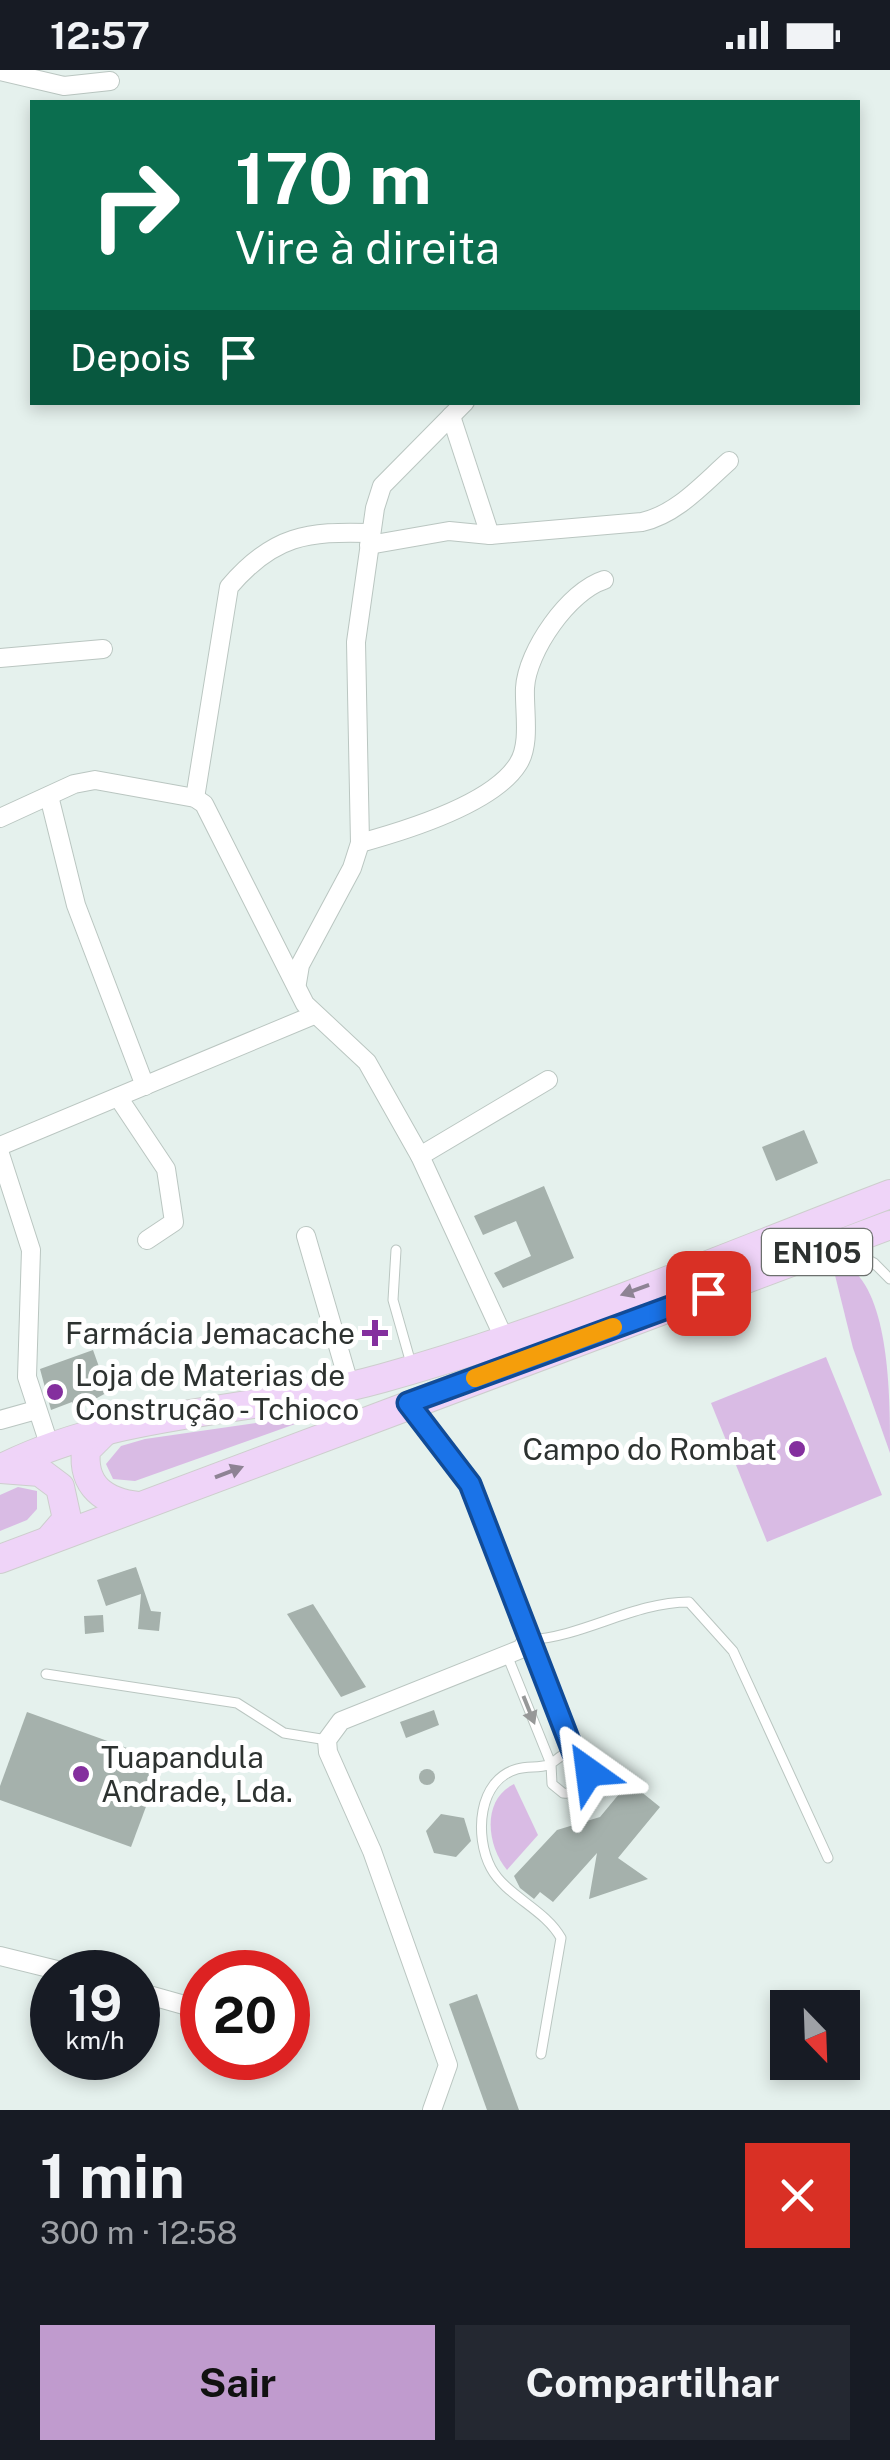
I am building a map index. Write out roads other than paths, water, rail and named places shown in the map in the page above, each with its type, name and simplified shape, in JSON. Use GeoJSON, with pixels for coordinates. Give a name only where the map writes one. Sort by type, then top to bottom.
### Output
{"type":"FeatureCollection","features":[{"type":"Feature","properties":{"kind":"main road","name":"EN105"},"geometry":{"type":"LineString","coordinates":[[0,1469],[49,1444],[108,1428],[350,1387],[412,1369],[890,1194]]}},
{"type":"Feature","properties":{"kind":"main road","name":"EN105"},"geometry":{"type":"LineString","coordinates":[[0,1559],[890,1225]]}},
{"type":"Feature","properties":{"kind":"main road"},"geometry":{"type":"LineString","coordinates":[[108,1428],[86,1450],[87,1476],[106,1498],[138,1506]]}},
{"type":"Feature","properties":{"kind":"main road"},"geometry":{"type":"LineString","coordinates":[[0,1469],[40,1472],[60,1487],[66,1519],[49,1540]]}},
{"type":"Feature","properties":{"kind":"street"},"geometry":{"type":"LineString","coordinates":[[0,72],[64,86],[110,80]]}},
{"type":"Feature","properties":{"kind":"street"},"geometry":{"type":"LineString","coordinates":[[458,409],[490,535]]}},
{"type":"Feature","properties":{"kind":"street"},"geometry":{"type":"LineString","coordinates":[[297,982],[300,965],[352,868],[360,844],[356,642],[370,539],[382,486],[458,409]]}},
{"type":"Feature","properties":{"kind":"street"},"geometry":{"type":"LineString","coordinates":[[195,798],[229,587],[302,533],[370,539],[448,531],[490,535],[656,519],[729,461]]}},
{"type":"Feature","properties":{"kind":"street"},"geometry":{"type":"LineString","coordinates":[[360,844],[443,814],[494,788],[516,767],[526,720],[527,676],[572,596],[604,580]]}},
{"type":"Feature","properties":{"kind":"street"},"geometry":{"type":"LineString","coordinates":[[0,658],[103,649]]}},
{"type":"Feature","properties":{"kind":"street"},"geometry":{"type":"LineString","coordinates":[[0,818],[95,780],[195,798],[204,804],[305,1004],[367,1062],[420,1156],[504,1338]]}},
{"type":"Feature","properties":{"kind":"street"},"geometry":{"type":"LineString","coordinates":[[48,796],[76,905],[145,1086]]}},
{"type":"Feature","properties":{"kind":"street"},"geometry":{"type":"LineString","coordinates":[[0,1146],[314,1015]]}},
{"type":"Feature","properties":{"kind":"street"},"geometry":{"type":"LineString","coordinates":[[420,1156],[548,1080]]}},
{"type":"Feature","properties":{"kind":"street"},"geometry":{"type":"LineString","coordinates":[[118,1097],[171,1180],[174,1222],[147,1240]]}},
{"type":"Feature","properties":{"kind":"street"},"geometry":{"type":"LineString","coordinates":[[0,1154],[31,1250],[27,1377],[49,1444]]}},
{"type":"Feature","properties":{"kind":"street"},"geometry":{"type":"LineString","coordinates":[[306,1236],[350,1387]]}},
{"type":"Feature","properties":{"kind":"street"},"geometry":{"type":"LineString","coordinates":[[408,1403],[470,1484],[528,1640],[507,1654],[341,1720],[327,1740],[328,1752],[372,1851],[448,2065],[432,2110]]}},
{"type":"Feature","properties":{"kind":"street"},"geometry":{"type":"LineString","coordinates":[[0,1420],[36,1410]]}},
{"type":"Feature","properties":{"kind":"street"},"geometry":{"type":"LineString","coordinates":[[0,1956],[30,1963]]}},
{"type":"Feature","properties":{"kind":"lane"},"geometry":{"type":"LineString","coordinates":[[835,1246],[860,1253],[890,1279]]}},
{"type":"Feature","properties":{"kind":"lane"},"geometry":{"type":"LineString","coordinates":[[396,1250],[392,1300],[412,1369]]}},
{"type":"Feature","properties":{"kind":"lane"},"geometry":{"type":"LineString","coordinates":[[574,1754],[528,1640],[552,1639],[634,1612],[689,1602],[733,1650],[828,1858]]}},
{"type":"Feature","properties":{"kind":"lane"},"geometry":{"type":"LineString","coordinates":[[507,1654],[551,1764],[549,1778],[556,1789],[576,1792],[586,1784],[589,1772],[584,1760],[574,1754],[561,1755],[551,1764],[515,1769],[493,1784],[482,1809],[482,1835],[491,1869],[553,1924],[561,1938],[541,2054]]}},
{"type":"Feature","properties":{"kind":"lane"},"geometry":{"type":"LineString","coordinates":[[46,1674],[237,1703],[284,1733],[327,1740]]}},
{"type":"Feature","properties":{"kind":"place","name":"Farmácia Jemacache"},"geometry":{"type":"Point","coordinates":[375,1333]}},
{"type":"Feature","properties":{"kind":"place","name":"Loja de Materias de Construção - Tchioco"},"geometry":{"type":"Point","coordinates":[55,1392]}},
{"type":"Feature","properties":{"kind":"place","name":"Campo do Rombat"},"geometry":{"type":"Point","coordinates":[797,1449]}},
{"type":"Feature","properties":{"kind":"place","name":"Tuapandula Andrade, Lda."},"geometry":{"type":"Point","coordinates":[81,1774]}}]}
